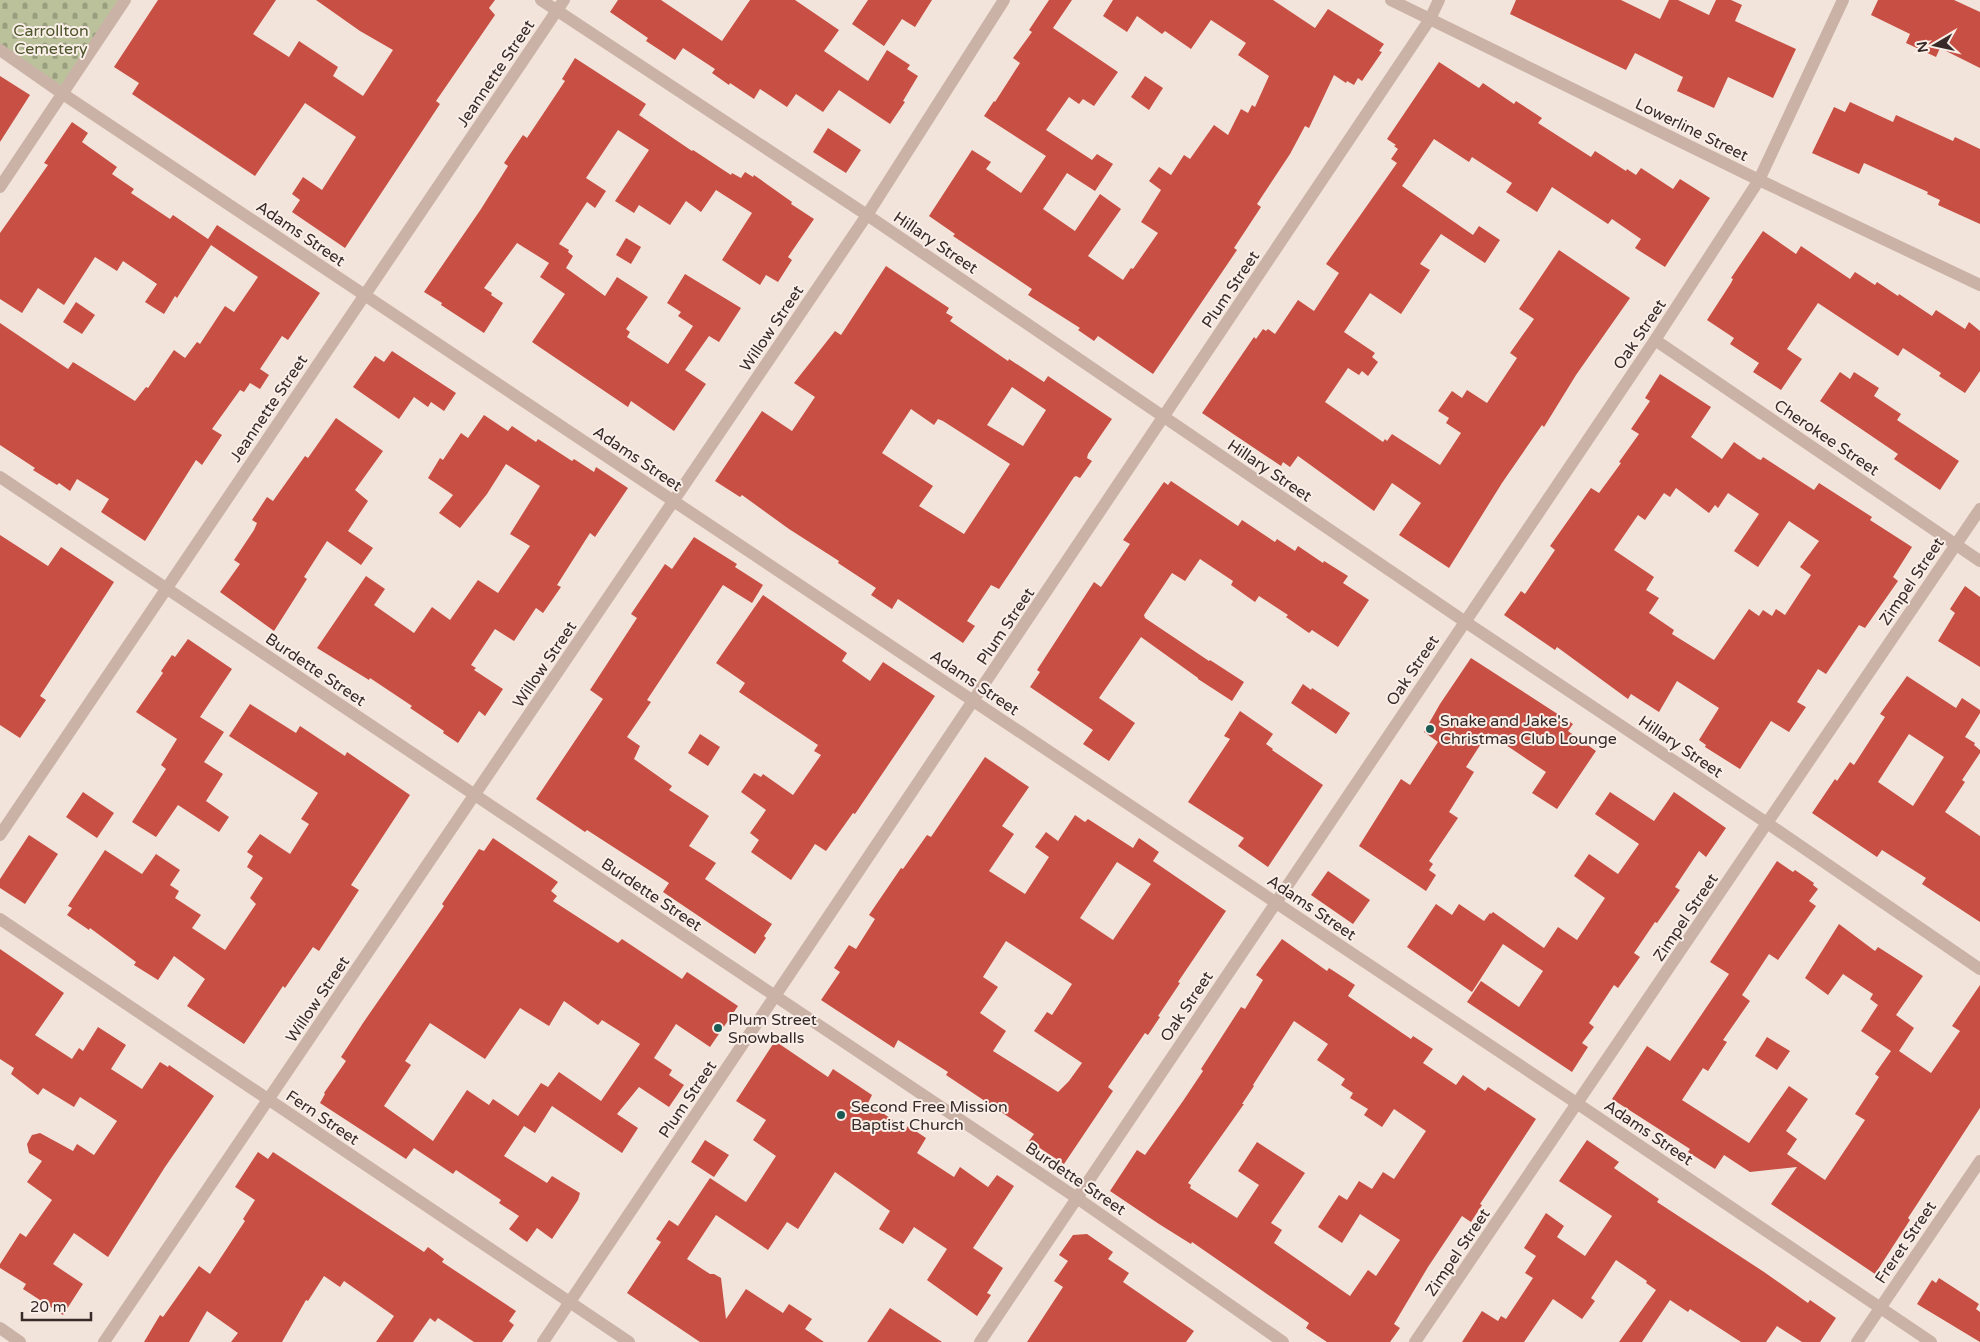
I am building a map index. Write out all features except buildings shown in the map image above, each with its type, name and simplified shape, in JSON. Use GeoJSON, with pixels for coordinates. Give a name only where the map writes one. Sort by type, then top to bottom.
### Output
{"type":"FeatureCollection","features":[{"type":"Feature","properties":{"kind":"street"},"geometry":{"type":"LineString","coordinates":[[0,187],[125,0]]}},
{"type":"Feature","properties":{"kind":"street","name":"Hillary Street"},"geometry":{"type":"LineString","coordinates":[[541,0],[560,5],[1164,418],[1767,823],[1980,969]]}},
{"type":"Feature","properties":{"kind":"street","name":"Willow Street"},"geometry":{"type":"LineString","coordinates":[[104,1342],[867,215],[1004,0]]}},
{"type":"Feature","properties":{"kind":"street","name":"Lowerline Street"},"geometry":{"type":"LineString","coordinates":[[1391,0],[1759,180],[1980,285]]}},
{"type":"Feature","properties":{"kind":"street","name":"Plum Street"},"geometry":{"type":"LineString","coordinates":[[543,1342],[1164,418],[1430,19],[1439,0]]}},
{"type":"Feature","properties":{"kind":"street","name":"Oak Street"},"geometry":{"type":"LineString","coordinates":[[980,1342],[1655,340],[1759,180],[1844,0]]}},
{"type":"Feature","properties":{"kind":"street","name":"Jeannette Street"},"geometry":{"type":"LineString","coordinates":[[0,835],[560,5]]}},
{"type":"Feature","properties":{"kind":"street","name":"Adams Street"},"geometry":{"type":"LineString","coordinates":[[0,50],[63,94],[1578,1104],[1931,1342]]}},
{"type":"Feature","properties":{"kind":"street","name":"Cherokee Street"},"geometry":{"type":"LineString","coordinates":[[1655,340],[1980,561]]}},
{"type":"Feature","properties":{"kind":"street","name":"Burdette Street"},"geometry":{"type":"LineString","coordinates":[[0,477],[1077,1198],[1284,1342]]}},
{"type":"Feature","properties":{"kind":"street","name":"Zimpel Street"},"geometry":{"type":"LineString","coordinates":[[1415,1342],[1980,509]]}},
{"type":"Feature","properties":{"kind":"street","name":"Fern Street"},"geometry":{"type":"LineString","coordinates":[[0,919],[629,1342]]}},
{"type":"Feature","properties":{"kind":"street","name":"Freret Street"},"geometry":{"type":"LineString","coordinates":[[1857,1342],[1980,1161]]}},
{"type":"Feature","properties":{"kind":"street"},"geometry":{"type":"LineString","coordinates":[[0,1328],[20,1342]]}},
{"type":"Feature","properties":{"kind":"green space","name":"Carrollton Cemetery"},"geometry":{"type":"Polygon","coordinates":[[[0,0],[124,0],[63,94],[0,51],[0,0]]]}},
{"type":"Feature","properties":{"kind":"place","name":"Snake and Jake's Christmas Club Lounge"},"geometry":{"type":"Point","coordinates":[1430,729]}},
{"type":"Feature","properties":{"kind":"place","name":"Plum Street Snowballs"},"geometry":{"type":"Point","coordinates":[718,1028]}},
{"type":"Feature","properties":{"kind":"place","name":"Second Free Mission Baptist Church"},"geometry":{"type":"Point","coordinates":[841,1115]}}]}
